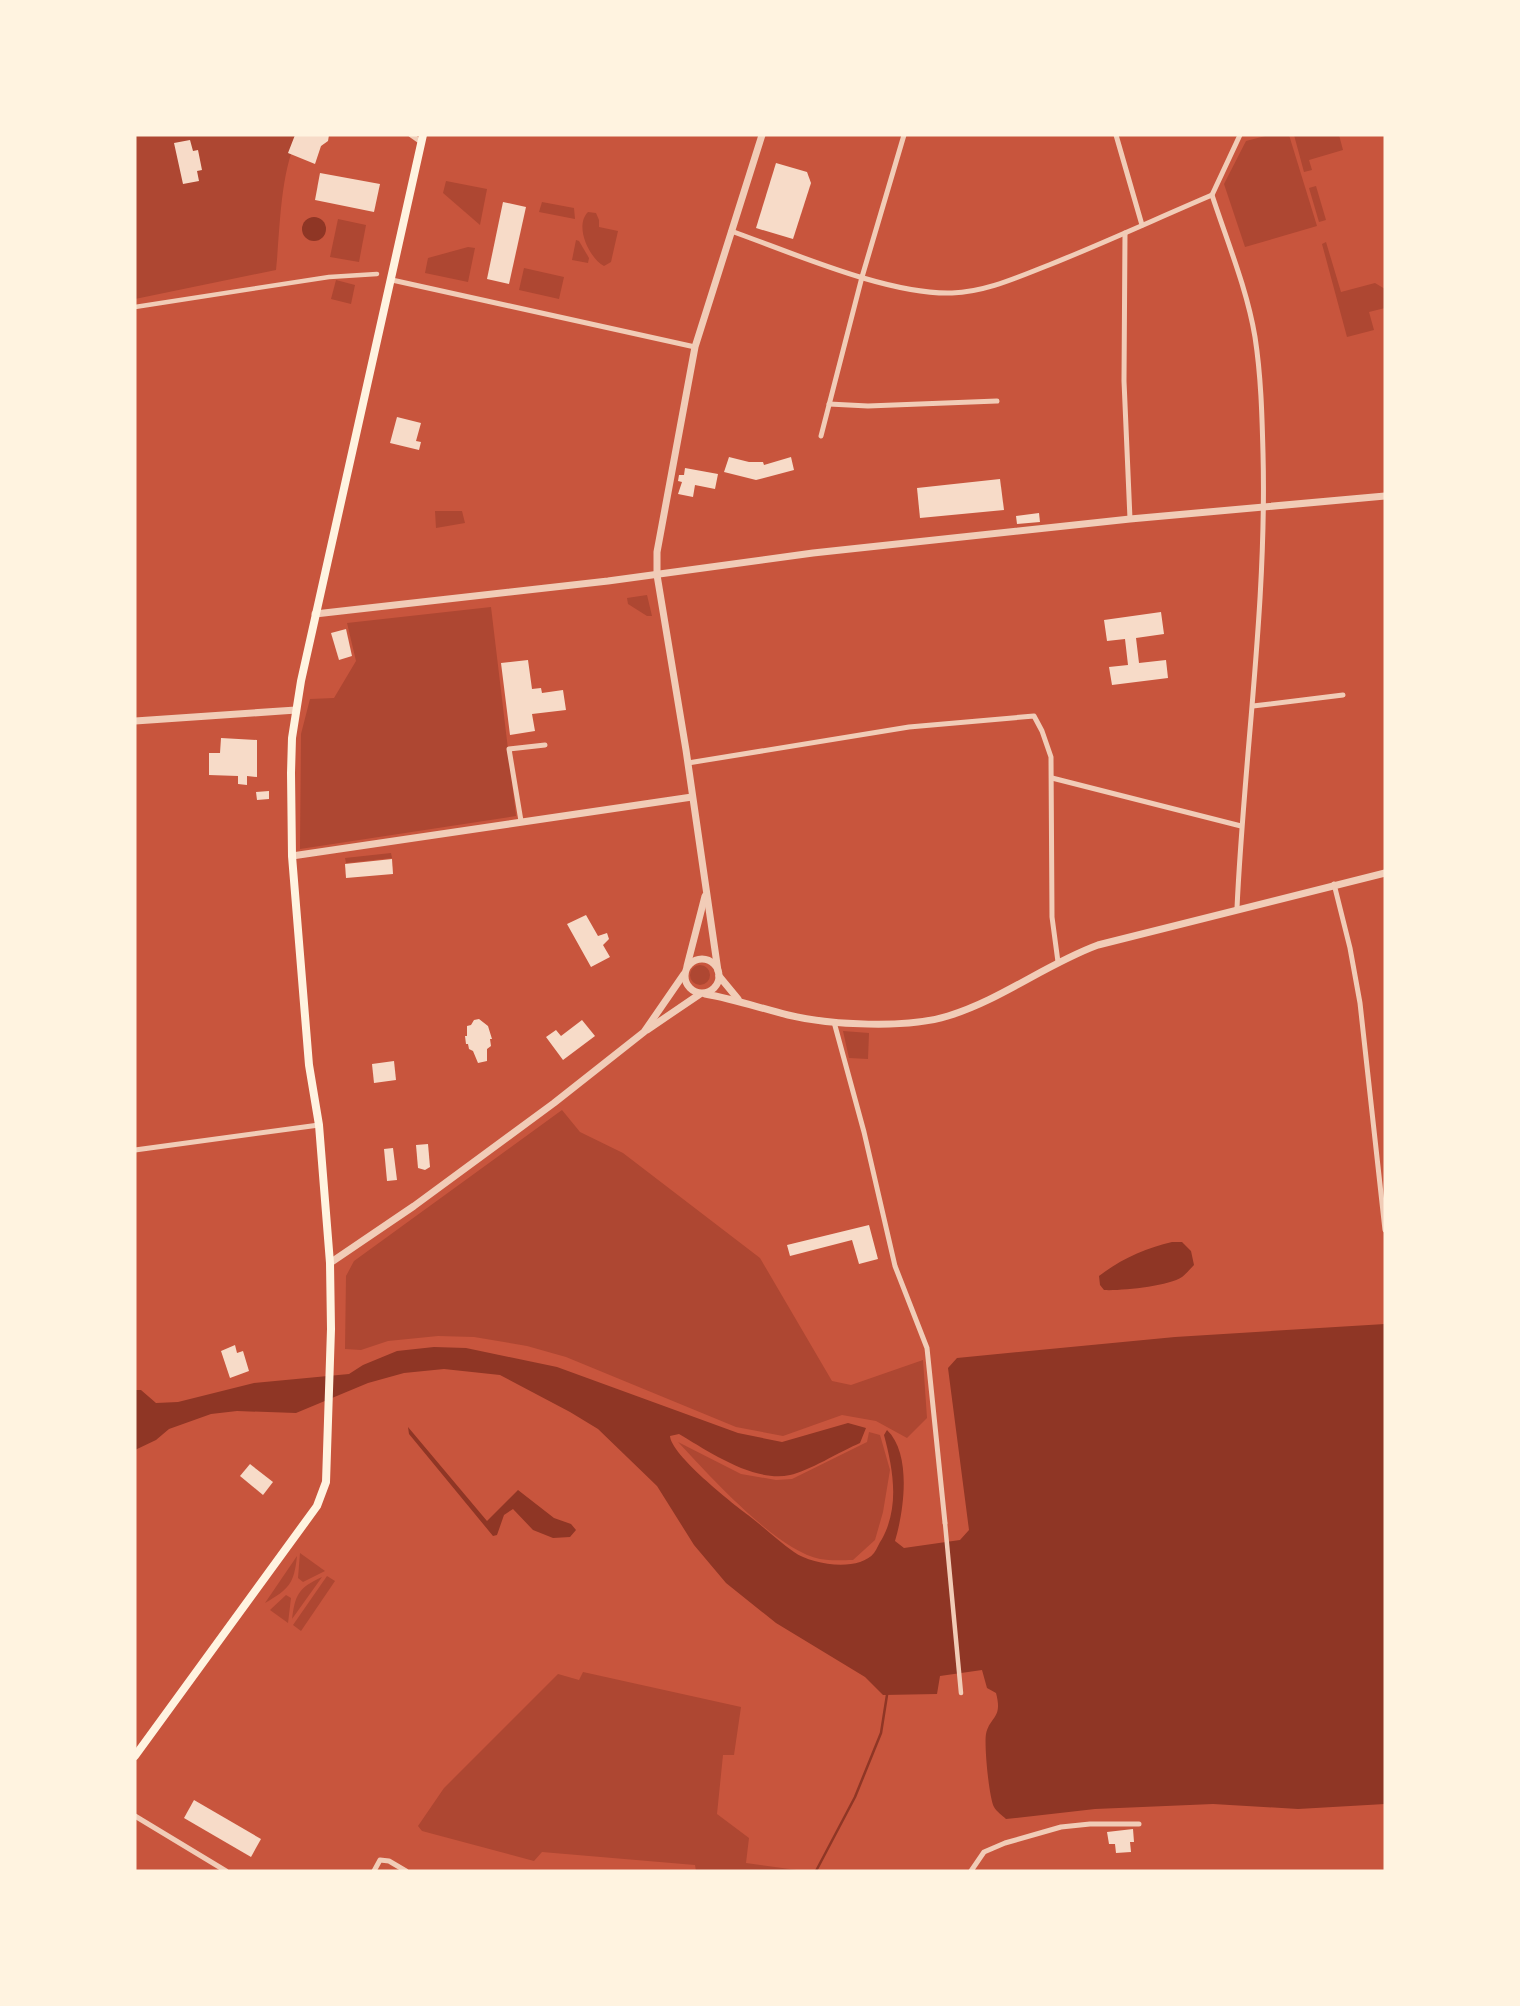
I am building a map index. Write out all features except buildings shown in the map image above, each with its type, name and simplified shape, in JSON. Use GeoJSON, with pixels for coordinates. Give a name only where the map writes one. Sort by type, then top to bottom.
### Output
{"type":"FeatureCollection","features":[{"type":"Feature","properties":{"kind":"main road"},"geometry":{"type":"LineString","coordinates":[[135,1756],[317,1506],[326,1482],[331,1329],[330,1263],[319,1125],[309,1065],[292,856],[291,773],[296,710],[422,138]]}},
{"type":"Feature","properties":{"kind":"street"},"geometry":{"type":"LineString","coordinates":[[411,135],[422,138]]}},
{"type":"Feature","properties":{"kind":"street"},"geometry":{"type":"LineString","coordinates":[[330,1263],[414,1206],[554,1103],[644,1032],[715,988],[719,974],[657,575],[659,539],[695,347],[762,135]]}},
{"type":"Feature","properties":{"kind":"street"},"geometry":{"type":"LineString","coordinates":[[821,436],[862,277],[904,135]]}},
{"type":"Feature","properties":{"kind":"street"},"geometry":{"type":"LineString","coordinates":[[1116,135],[1142,225]]}},
{"type":"Feature","properties":{"kind":"street"},"geometry":{"type":"LineString","coordinates":[[731,231],[862,277],[924,291],[951,293],[981,290],[1017,278],[1212,195],[1240,135]]}},
{"type":"Feature","properties":{"kind":"street"},"geometry":{"type":"LineString","coordinates":[[1212,195],[1254,333],[1262,383],[1265,509],[1262,584],[1241,826],[1237,908]]}},
{"type":"Feature","properties":{"kind":"street"},"geometry":{"type":"LineString","coordinates":[[1125,233],[1124,381],[1130,519]]}},
{"type":"Feature","properties":{"kind":"street"},"geometry":{"type":"LineString","coordinates":[[135,307],[329,277],[377,274]]}},
{"type":"Feature","properties":{"kind":"street"},"geometry":{"type":"LineString","coordinates":[[392,281],[695,347]]}},
{"type":"Feature","properties":{"kind":"street"},"geometry":{"type":"LineString","coordinates":[[829,404],[867,406],[997,401]]}},
{"type":"Feature","properties":{"kind":"street"},"geometry":{"type":"LineString","coordinates":[[316,614],[657,575],[803,555],[1130,519],[1265,509],[1385,496]]}},
{"type":"Feature","properties":{"kind":"street"},"geometry":{"type":"LineString","coordinates":[[1253,706],[1343,695]]}},
{"type":"Feature","properties":{"kind":"street"},"geometry":{"type":"LineString","coordinates":[[135,721],[296,710]]}},
{"type":"Feature","properties":{"kind":"street"},"geometry":{"type":"LineString","coordinates":[[688,763],[909,727],[1034,716],[1051,757],[1052,916],[1058,962]]}},
{"type":"Feature","properties":{"kind":"street"},"geometry":{"type":"LineString","coordinates":[[521,821],[509,749],[545,745]]}},
{"type":"Feature","properties":{"kind":"street"},"geometry":{"type":"LineString","coordinates":[[1052,778],[1241,826]]}},
{"type":"Feature","properties":{"kind":"street"},"geometry":{"type":"LineString","coordinates":[[292,856],[692,797]]}},
{"type":"Feature","properties":{"kind":"street"},"geometry":{"type":"LineString","coordinates":[[706,892],[685,972],[690,989],[787,1015],[834,1022],[895,1022],[946,1017],[995,996],[1098,944],[1385,873]]}},
{"type":"Feature","properties":{"kind":"street"},"geometry":{"type":"LineString","coordinates":[[1334,884],[1360,1003],[1385,1230]]}},
{"type":"Feature","properties":{"kind":"street"},"geometry":{"type":"LineString","coordinates":[[644,1032],[689,964],[699,959],[711,961],[738,1000]]}},
{"type":"Feature","properties":{"kind":"street"},"geometry":{"type":"LineString","coordinates":[[834,1022],[864,1132],[895,1266],[927,1348],[961,1693]]}},
{"type":"Feature","properties":{"kind":"street"},"geometry":{"type":"LineString","coordinates":[[135,1150],[319,1125]]}},
{"type":"Feature","properties":{"kind":"street"},"geometry":{"type":"LineString","coordinates":[[135,1816],[226,1871]]}},
{"type":"Feature","properties":{"kind":"street"},"geometry":{"type":"LineString","coordinates":[[971,1871],[984,1852],[1061,1827],[1139,1824]]}},
{"type":"Feature","properties":{"kind":"street"},"geometry":{"type":"LineString","coordinates":[[374,1871],[380,1860],[389,1861],[406,1871]]}},
{"type":"Feature","properties":{"kind":"shaded area"},"geometry":{"type":"Polygon","coordinates":[[[135,135],[300,135],[288,163],[276,270],[135,299],[135,135]]]}},
{"type":"Feature","properties":{"kind":"shaded area"},"geometry":{"type":"Polygon","coordinates":[[[1269,135],[1289,135],[1317,226],[1245,247],[1224,184],[1246,141],[1269,135]]]}},
{"type":"Feature","properties":{"kind":"shaded area"},"geometry":{"type":"Polygon","coordinates":[[[1294,135],[1339,135],[1343,150],[1309,160],[1312,170],[1304,172],[1294,135]]]}},
{"type":"Feature","properties":{"kind":"shaded area"},"geometry":{"type":"Polygon","coordinates":[[[446,181],[487,189],[480,225],[443,193],[446,181]]]}},
{"type":"Feature","properties":{"kind":"shaded area"},"geometry":{"type":"Polygon","coordinates":[[[1316,186],[1326,220],[1319,222],[1309,188],[1316,186]]]}},
{"type":"Feature","properties":{"kind":"shaded area"},"geometry":{"type":"Polygon","coordinates":[[[542,202],[574,208],[575,219],[539,212],[542,202]]]}},
{"type":"Feature","properties":{"kind":"shaded area"},"geometry":{"type":"Polygon","coordinates":[[[588,212],[596,213],[599,227],[618,231],[611,262],[604,266],[593,256],[585,241],[582,225],[588,212]]]}},
{"type":"Feature","properties":{"kind":"shaded area"},"geometry":{"type":"Polygon","coordinates":[[[314,217],[323,220],[326,229],[323,238],[314,241],[305,238],[302,229],[305,220],[314,217]]]}},
{"type":"Feature","properties":{"kind":"shaded area"},"geometry":{"type":"Polygon","coordinates":[[[338,219],[366,225],[359,262],[330,257],[338,219]]]}},
{"type":"Feature","properties":{"kind":"shaded area"},"geometry":{"type":"Polygon","coordinates":[[[576,240],[589,258],[588,263],[572,260],[576,240]]]}},
{"type":"Feature","properties":{"kind":"shaded area"},"geometry":{"type":"Polygon","coordinates":[[[1326,242],[1341,292],[1375,283],[1385,289],[1385,308],[1369,312],[1374,330],[1347,337],[1322,244],[1326,242]]]}},
{"type":"Feature","properties":{"kind":"shaded area"},"geometry":{"type":"Polygon","coordinates":[[[468,247],[475,248],[468,282],[425,273],[428,258],[468,247]]]}},
{"type":"Feature","properties":{"kind":"shaded area"},"geometry":{"type":"Polygon","coordinates":[[[524,268],[564,277],[559,299],[519,290],[524,268]]]}},
{"type":"Feature","properties":{"kind":"shaded area"},"geometry":{"type":"Polygon","coordinates":[[[336,280],[355,285],[351,304],[331,299],[336,280]]]}},
{"type":"Feature","properties":{"kind":"shaded area"},"geometry":{"type":"Polygon","coordinates":[[[435,511],[462,511],[465,523],[436,528],[435,511]]]}},
{"type":"Feature","properties":{"kind":"shaded area"},"geometry":{"type":"Polygon","coordinates":[[[647,595],[652,616],[647,616],[628,604],[627,598],[647,595]]]}},
{"type":"Feature","properties":{"kind":"shaded area"},"geometry":{"type":"Polygon","coordinates":[[[491,607],[516,816],[300,849],[301,734],[310,699],[334,698],[356,661],[347,623],[491,607]]]}},
{"type":"Feature","properties":{"kind":"shaded area"},"geometry":{"type":"Polygon","coordinates":[[[391,853],[392,858],[346,863],[345,858],[391,853]]]}},
{"type":"Feature","properties":{"kind":"shaded area"},"geometry":{"type":"Polygon","coordinates":[[[700,965],[707,968],[710,975],[707,982],[700,985],[693,982],[690,975],[693,968],[700,965]]]}},
{"type":"Feature","properties":{"kind":"shaded area"},"geometry":{"type":"Polygon","coordinates":[[[843,1031],[869,1033],[868,1059],[849,1058],[843,1031]]]}},
{"type":"Feature","properties":{"kind":"shaded area"},"geometry":{"type":"Polygon","coordinates":[[[562,1110],[580,1132],[623,1153],[760,1258],[832,1381],[851,1385],[923,1360],[927,1418],[907,1438],[876,1421],[842,1415],[783,1436],[736,1427],[566,1357],[527,1346],[474,1337],[438,1336],[388,1341],[361,1350],[345,1349],[346,1276],[354,1261],[562,1110]]]}},
{"type":"Feature","properties":{"kind":"shaded area"},"geometry":{"type":"Polygon","coordinates":[[[1172,1242],[1182,1242],[1191,1251],[1194,1265],[1182,1277],[1167,1283],[1133,1289],[1104,1290],[1100,1285],[1099,1276],[1116,1264],[1143,1251],[1172,1242]]]}},
{"type":"Feature","properties":{"kind":"shaded area"},"geometry":{"type":"Polygon","coordinates":[[[1385,1324],[1385,1804],[1298,1809],[1213,1804],[1095,1809],[1006,1819],[994,1807],[990,1793],[986,1734],[997,1713],[998,1701],[996,1693],[987,1688],[982,1670],[940,1676],[937,1694],[883,1695],[865,1677],[776,1623],[726,1583],[694,1545],[657,1486],[598,1429],[500,1375],[444,1369],[404,1373],[368,1383],[296,1413],[237,1411],[211,1414],[169,1429],[156,1440],[135,1450],[135,1390],[141,1390],[156,1403],[178,1402],[254,1383],[349,1374],[397,1351],[434,1347],[466,1348],[557,1367],[738,1433],[782,1442],[848,1423],[866,1428],[860,1443],[805,1470],[776,1476],[732,1464],[679,1434],[670,1436],[680,1455],[703,1478],[788,1548],[802,1557],[823,1563],[858,1563],[874,1553],[891,1514],[893,1487],[884,1435],[887,1430],[895,1440],[903,1468],[903,1499],[895,1541],[904,1548],[960,1540],[969,1530],[948,1368],[957,1358],[1175,1337],[1385,1324]]]}},
{"type":"Feature","properties":{"kind":"shaded area"},"geometry":{"type":"Polygon","coordinates":[[[408,1427],[487,1521],[518,1490],[554,1518],[571,1524],[576,1530],[570,1537],[553,1538],[533,1530],[513,1509],[504,1515],[497,1535],[493,1536],[409,1434],[408,1427]]]}},
{"type":"Feature","properties":{"kind":"shaded area"},"geometry":{"type":"Polygon","coordinates":[[[869,1432],[880,1435],[890,1470],[875,1540],[853,1560],[820,1559],[784,1542],[744,1510],[678,1442],[741,1474],[776,1480],[792,1479],[867,1442],[869,1432]]]}},
{"type":"Feature","properties":{"kind":"shaded area"},"geometry":{"type":"Polygon","coordinates":[[[300,1553],[325,1571],[303,1582],[298,1578],[300,1553]]]}},
{"type":"Feature","properties":{"kind":"shaded area"},"geometry":{"type":"Polygon","coordinates":[[[297,1556],[289,1585],[265,1603],[297,1556]]]}},
{"type":"Feature","properties":{"kind":"shaded area"},"geometry":{"type":"Polygon","coordinates":[[[327,1576],[335,1581],[301,1631],[293,1625],[327,1576]]]}},
{"type":"Feature","properties":{"kind":"shaded area"},"geometry":{"type":"Polygon","coordinates":[[[322,1577],[292,1619],[299,1593],[322,1577]]]}},
{"type":"Feature","properties":{"kind":"shaded area"},"geometry":{"type":"Polygon","coordinates":[[[286,1595],[291,1598],[288,1623],[270,1610],[286,1595]]]}},
{"type":"Feature","properties":{"kind":"shaded area"},"geometry":{"type":"Polygon","coordinates":[[[583,1672],[741,1707],[734,1755],[723,1755],[717,1814],[749,1838],[746,1863],[804,1871],[696,1871],[695,1865],[542,1852],[534,1861],[422,1831],[418,1826],[444,1788],[558,1674],[579,1680],[583,1672]]]}},
{"type":"Feature","properties":{"kind":"waterway"},"geometry":{"type":"LineString","coordinates":[[816,1871],[855,1797],[881,1733],[887,1695]]}}]}
